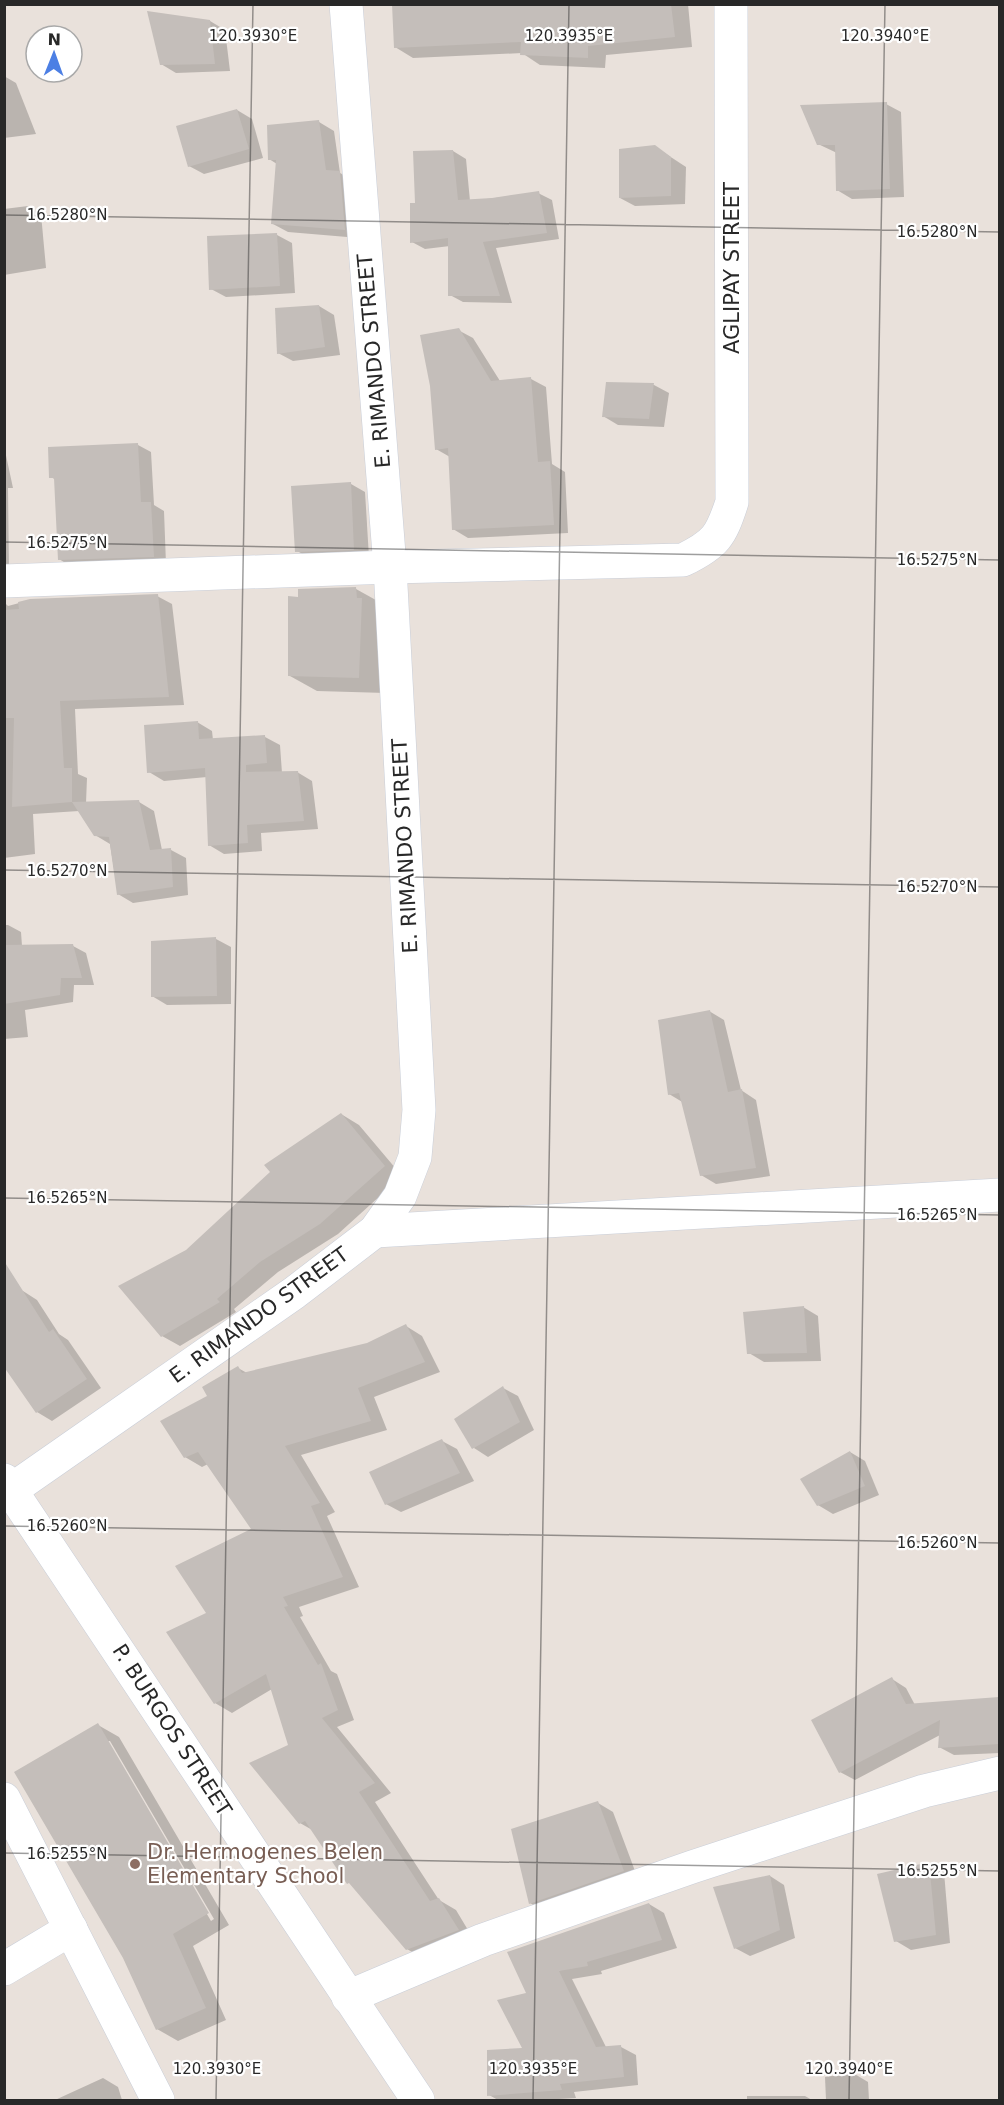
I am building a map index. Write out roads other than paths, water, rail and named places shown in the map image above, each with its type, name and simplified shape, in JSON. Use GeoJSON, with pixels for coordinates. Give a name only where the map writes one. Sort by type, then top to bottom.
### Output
{"type":"FeatureCollection","features":[{"type":"Feature","properties":{"kind":"street","name":"E. RIMANDO STREET"},"geometry":{"type":"LineString","coordinates":[[7,1489],[294,1293],[375,1230],[400,1196],[415,1157],[419,1110],[390,567],[346,4]]}},
{"type":"Feature","properties":{"kind":"street","name":"AGLIPAY STREET"},"geometry":{"type":"LineString","coordinates":[[390,567],[683,560],[704,550],[723,530],[732,502],[731,4]]}},
{"type":"Feature","properties":{"kind":"street"},"geometry":{"type":"LineString","coordinates":[[4,581],[390,567]]}},
{"type":"Feature","properties":{"kind":"street"},"geometry":{"type":"LineString","coordinates":[[375,1230],[999,1195]]}},
{"type":"Feature","properties":{"kind":"street","name":"P. BURGOS STREET"},"geometry":{"type":"LineString","coordinates":[[7,1489],[70,1576],[418,2100]]}},
{"type":"Feature","properties":{"kind":"street"},"geometry":{"type":"LineString","coordinates":[[348,1997],[483,1940],[692,1867],[924,1791],[999,1773]]}},
{"type":"Feature","properties":{"kind":"street"},"geometry":{"type":"LineString","coordinates":[[4,1799],[158,2100]]}},
{"type":"Feature","properties":{"kind":"street"},"geometry":{"type":"LineString","coordinates":[[4,1969],[71,1929]]}},
{"type":"Feature","properties":{"kind":"place","name":"Dr. Hermogenes Belen Elementary School"},"geometry":{"type":"Point","coordinates":[135,1864]}}]}
